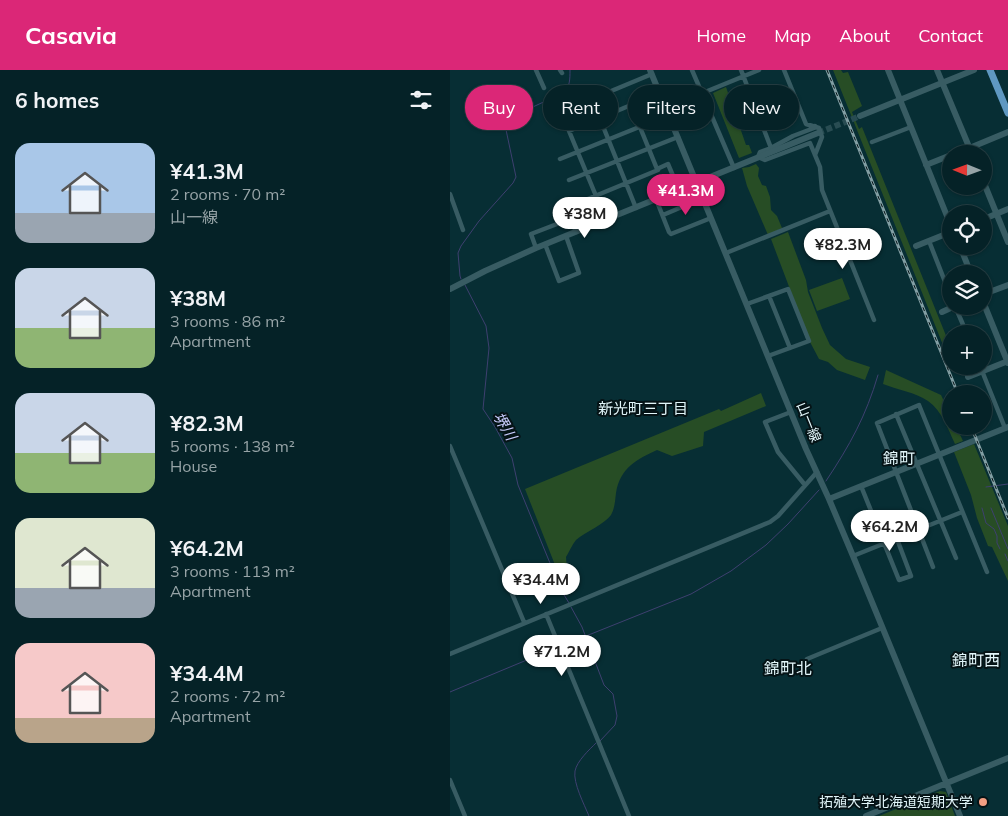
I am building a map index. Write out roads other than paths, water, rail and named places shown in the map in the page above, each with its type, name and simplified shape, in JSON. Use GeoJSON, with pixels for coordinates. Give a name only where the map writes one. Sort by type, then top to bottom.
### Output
{"type":"FeatureCollection","features":[{"type":"Feature","properties":{"kind":"main road"},"geometry":{"type":"LineString","coordinates":[[990,70],[1008,113]]}},
{"type":"Feature","properties":{"kind":"street"},"geometry":{"type":"LineString","coordinates":[[536,70],[543,86]]}},
{"type":"Feature","properties":{"kind":"street"},"geometry":{"type":"LineString","coordinates":[[692,70],[699,85]]}},
{"type":"Feature","properties":{"kind":"street"},"geometry":{"type":"LineString","coordinates":[[741,70],[771,148]]}},
{"type":"Feature","properties":{"kind":"street"},"geometry":{"type":"LineString","coordinates":[[714,88],[759,70]]}},
{"type":"Feature","properties":{"kind":"street"},"geometry":{"type":"LineString","coordinates":[[784,70],[806,124],[816,129],[819,128],[822,137],[815,155]]}},
{"type":"Feature","properties":{"kind":"street"},"geometry":{"type":"LineString","coordinates":[[888,70],[942,205]]}},
{"type":"Feature","properties":{"kind":"street"},"geometry":{"type":"LineString","coordinates":[[937,70],[969,145]]}},
{"type":"Feature","properties":{"kind":"street"},"geometry":{"type":"LineString","coordinates":[[860,116],[974,70]]}},
{"type":"Feature","properties":{"kind":"street"},"geometry":{"type":"LineString","coordinates":[[618,87],[651,72]]}},
{"type":"Feature","properties":{"kind":"street","name":"山一線"},"geometry":{"type":"LineString","coordinates":[[651,72],[656,85]]}},
{"type":"Feature","properties":{"kind":"street"},"geometry":{"type":"LineString","coordinates":[[714,121],[734,168]]}},
{"type":"Feature","properties":{"kind":"street"},"geometry":{"type":"LineString","coordinates":[[872,142],[911,127]]}},
{"type":"Feature","properties":{"kind":"street"},"geometry":{"type":"LineString","coordinates":[[758,157],[760,152],[793,136],[814,128],[816,129]]}},
{"type":"Feature","properties":{"kind":"street"},"geometry":{"type":"LineString","coordinates":[[450,289],[545,244],[734,168],[816,129]]}},
{"type":"Feature","properties":{"kind":"street"},"geometry":{"type":"LineString","coordinates":[[571,130],[569,131],[606,220]]}},
{"type":"Feature","properties":{"kind":"street"},"geometry":{"type":"LineString","coordinates":[[604,130],[636,208]]}},
{"type":"Feature","properties":{"kind":"street"},"geometry":{"type":"LineString","coordinates":[[560,160],[633,130]]}},
{"type":"Feature","properties":{"kind":"street"},"geometry":{"type":"LineString","coordinates":[[641,130],[657,169]]}},
{"type":"Feature","properties":{"kind":"street","name":"山一線"},"geometry":{"type":"LineString","coordinates":[[675,130],[791,412],[830,499],[960,816]]}},
{"type":"Feature","properties":{"kind":"street"},"geometry":{"type":"LineString","coordinates":[[983,145],[1008,132]]}},
{"type":"Feature","properties":{"kind":"street"},"geometry":{"type":"LineString","coordinates":[[569,180],[678,137]]}},
{"type":"Feature","properties":{"kind":"street"},"geometry":{"type":"LineString","coordinates":[[758,157],[765,160],[821,140]]}},
{"type":"Feature","properties":{"kind":"street"},"geometry":{"type":"LineString","coordinates":[[810,143],[821,173],[822,190],[874,320]]}},
{"type":"Feature","properties":{"kind":"street"},"geometry":{"type":"LineString","coordinates":[[926,165],[942,159]]}},
{"type":"Feature","properties":{"kind":"street"},"geometry":{"type":"LineString","coordinates":[[576,232],[566,208],[658,170],[668,164],[679,190]]}},
{"type":"Feature","properties":{"kind":"street"},"geometry":{"type":"LineString","coordinates":[[450,194],[464,230]]}},
{"type":"Feature","properties":{"kind":"street"},"geometry":{"type":"LineString","coordinates":[[989,195],[1008,242]]}},
{"type":"Feature","properties":{"kind":"street"},"geometry":{"type":"LineString","coordinates":[[663,215],[703,198]]}},
{"type":"Feature","properties":{"kind":"street"},"geometry":{"type":"LineString","coordinates":[[656,199],[671,234],[711,218]]}},
{"type":"Feature","properties":{"kind":"street"},"geometry":{"type":"LineString","coordinates":[[992,216],[1008,209]]}},
{"type":"Feature","properties":{"kind":"street"},"geometry":{"type":"LineString","coordinates":[[726,253],[830,212]]}},
{"type":"Feature","properties":{"kind":"street"},"geometry":{"type":"LineString","coordinates":[[536,248],[531,234],[570,219]]}},
{"type":"Feature","properties":{"kind":"street"},"geometry":{"type":"LineString","coordinates":[[545,244],[559,281],[579,273],[566,236]]}},
{"type":"Feature","properties":{"kind":"street"},"geometry":{"type":"LineString","coordinates":[[916,246],[942,236]]}},
{"type":"Feature","properties":{"kind":"street"},"geometry":{"type":"LineString","coordinates":[[929,241],[942,274]]}},
{"type":"Feature","properties":{"kind":"street"},"geometry":{"type":"LineString","coordinates":[[992,291],[1008,284]]}},
{"type":"Feature","properties":{"kind":"street"},"geometry":{"type":"LineString","coordinates":[[747,304],[788,289],[809,341],[768,356]]}},
{"type":"Feature","properties":{"kind":"street"},"geometry":{"type":"LineString","coordinates":[[769,296],[790,348]]}},
{"type":"Feature","properties":{"kind":"street"},"geometry":{"type":"LineString","coordinates":[[989,315],[1008,362],[992,366]]}},
{"type":"Feature","properties":{"kind":"street"},"geometry":{"type":"LineString","coordinates":[[830,499],[1007,427],[984,375]]}},
{"type":"Feature","properties":{"kind":"street"},"geometry":{"type":"LineString","coordinates":[[933,567],[877,423],[919,405],[987,572]]}},
{"type":"Feature","properties":{"kind":"street"},"geometry":{"type":"LineString","coordinates":[[791,412],[765,422],[778,452],[805,485]]}},
{"type":"Feature","properties":{"kind":"street"},"geometry":{"type":"LineString","coordinates":[[896,414],[956,558]]}},
{"type":"Feature","properties":{"kind":"street"},"geometry":{"type":"LineString","coordinates":[[450,446],[524,622]]}},
{"type":"Feature","properties":{"kind":"street"},"geometry":{"type":"LineString","coordinates":[[450,654],[770,522],[778,516],[817,472]]}},
{"type":"Feature","properties":{"kind":"street"},"geometry":{"type":"LineString","coordinates":[[861,486],[899,580],[911,576],[897,539]]}},
{"type":"Feature","properties":{"kind":"street"},"geometry":{"type":"LineString","coordinates":[[853,556],[962,512]]}},
{"type":"Feature","properties":{"kind":"street"},"geometry":{"type":"LineString","coordinates":[[546,614],[629,816]]}},
{"type":"Feature","properties":{"kind":"street"},"geometry":{"type":"LineString","coordinates":[[807,659],[882,628]]}},
{"type":"Feature","properties":{"kind":"street"},"geometry":{"type":"LineString","coordinates":[[866,816],[1008,758]]}},
{"type":"Feature","properties":{"kind":"street"},"geometry":{"type":"LineString","coordinates":[[450,780],[465,816]]}},
{"type":"Feature","properties":{"kind":"waterway","name":"堺川"},"geometry":{"type":"LineString","coordinates":[[461,279],[458,253],[461,246],[479,221],[513,183],[516,177],[505,125],[509,118],[563,93],[569,83],[570,70]]}},
{"type":"Feature","properties":{"kind":"waterway","name":"堺川"},"geometry":{"type":"LineString","coordinates":[[465,285],[486,326],[489,348],[483,409],[512,458],[518,485],[561,590],[569,603]]}},
{"type":"Feature","properties":{"kind":"waterway"},"geometry":{"type":"LineString","coordinates":[[826,481],[856,430],[878,375]]}},
{"type":"Feature","properties":{"kind":"waterway"},"geometry":{"type":"LineString","coordinates":[[986,487],[1008,484]]}},
{"type":"Feature","properties":{"kind":"waterway"},"geometry":{"type":"LineString","coordinates":[[561,646],[691,594],[731,571],[766,545],[819,490]]}},
{"type":"Feature","properties":{"kind":"waterway"},"geometry":{"type":"LineString","coordinates":[[982,508],[986,523],[994,529],[1000,549]]}},
{"type":"Feature","properties":{"kind":"waterway"},"geometry":{"type":"LineString","coordinates":[[991,508],[1008,549]]}},
{"type":"Feature","properties":{"kind":"waterway"},"geometry":{"type":"LineString","coordinates":[[1005,554],[1008,561]]}},
{"type":"Feature","properties":{"kind":"waterway","name":"堺川"},"geometry":{"type":"LineString","coordinates":[[571,607],[582,627],[604,685],[613,694],[617,716],[615,725],[600,741]]}},
{"type":"Feature","properties":{"kind":"waterway"},"geometry":{"type":"LineString","coordinates":[[450,692],[558,647]]}},
{"type":"Feature","properties":{"kind":"waterway","name":"堺川"},"geometry":{"type":"LineString","coordinates":[[589,816],[577,787],[575,771],[581,760],[596,743]]}},
{"type":"Feature","properties":{"kind":"tunnel"},"geometry":{"type":"LineString","coordinates":[[818,133],[860,116]]}},
{"type":"Feature","properties":{"kind":"railway"},"geometry":{"type":"LineString","coordinates":[[827,70],[954,385]]}},
{"type":"Feature","properties":{"kind":"railway"},"geometry":{"type":"LineString","coordinates":[[975,435],[1008,518]]}},
{"type":"Feature","properties":{"kind":"place","name":"拓殖大学北海道短期大学"},"geometry":{"type":"Point","coordinates":[983,802]}},
{"type":"Feature","properties":{"kind":"district","name":"新光町三丁目"},"geometry":{"type":"Point","coordinates":[643,408]}},
{"type":"Feature","properties":{"kind":"district","name":"錦町"},"geometry":{"type":"Point","coordinates":[899,458]}},
{"type":"Feature","properties":{"kind":"district","name":"錦町西"},"geometry":{"type":"Point","coordinates":[976,660]}},
{"type":"Feature","properties":{"kind":"district","name":"錦町北"},"geometry":{"type":"Point","coordinates":[788,668]}}]}
